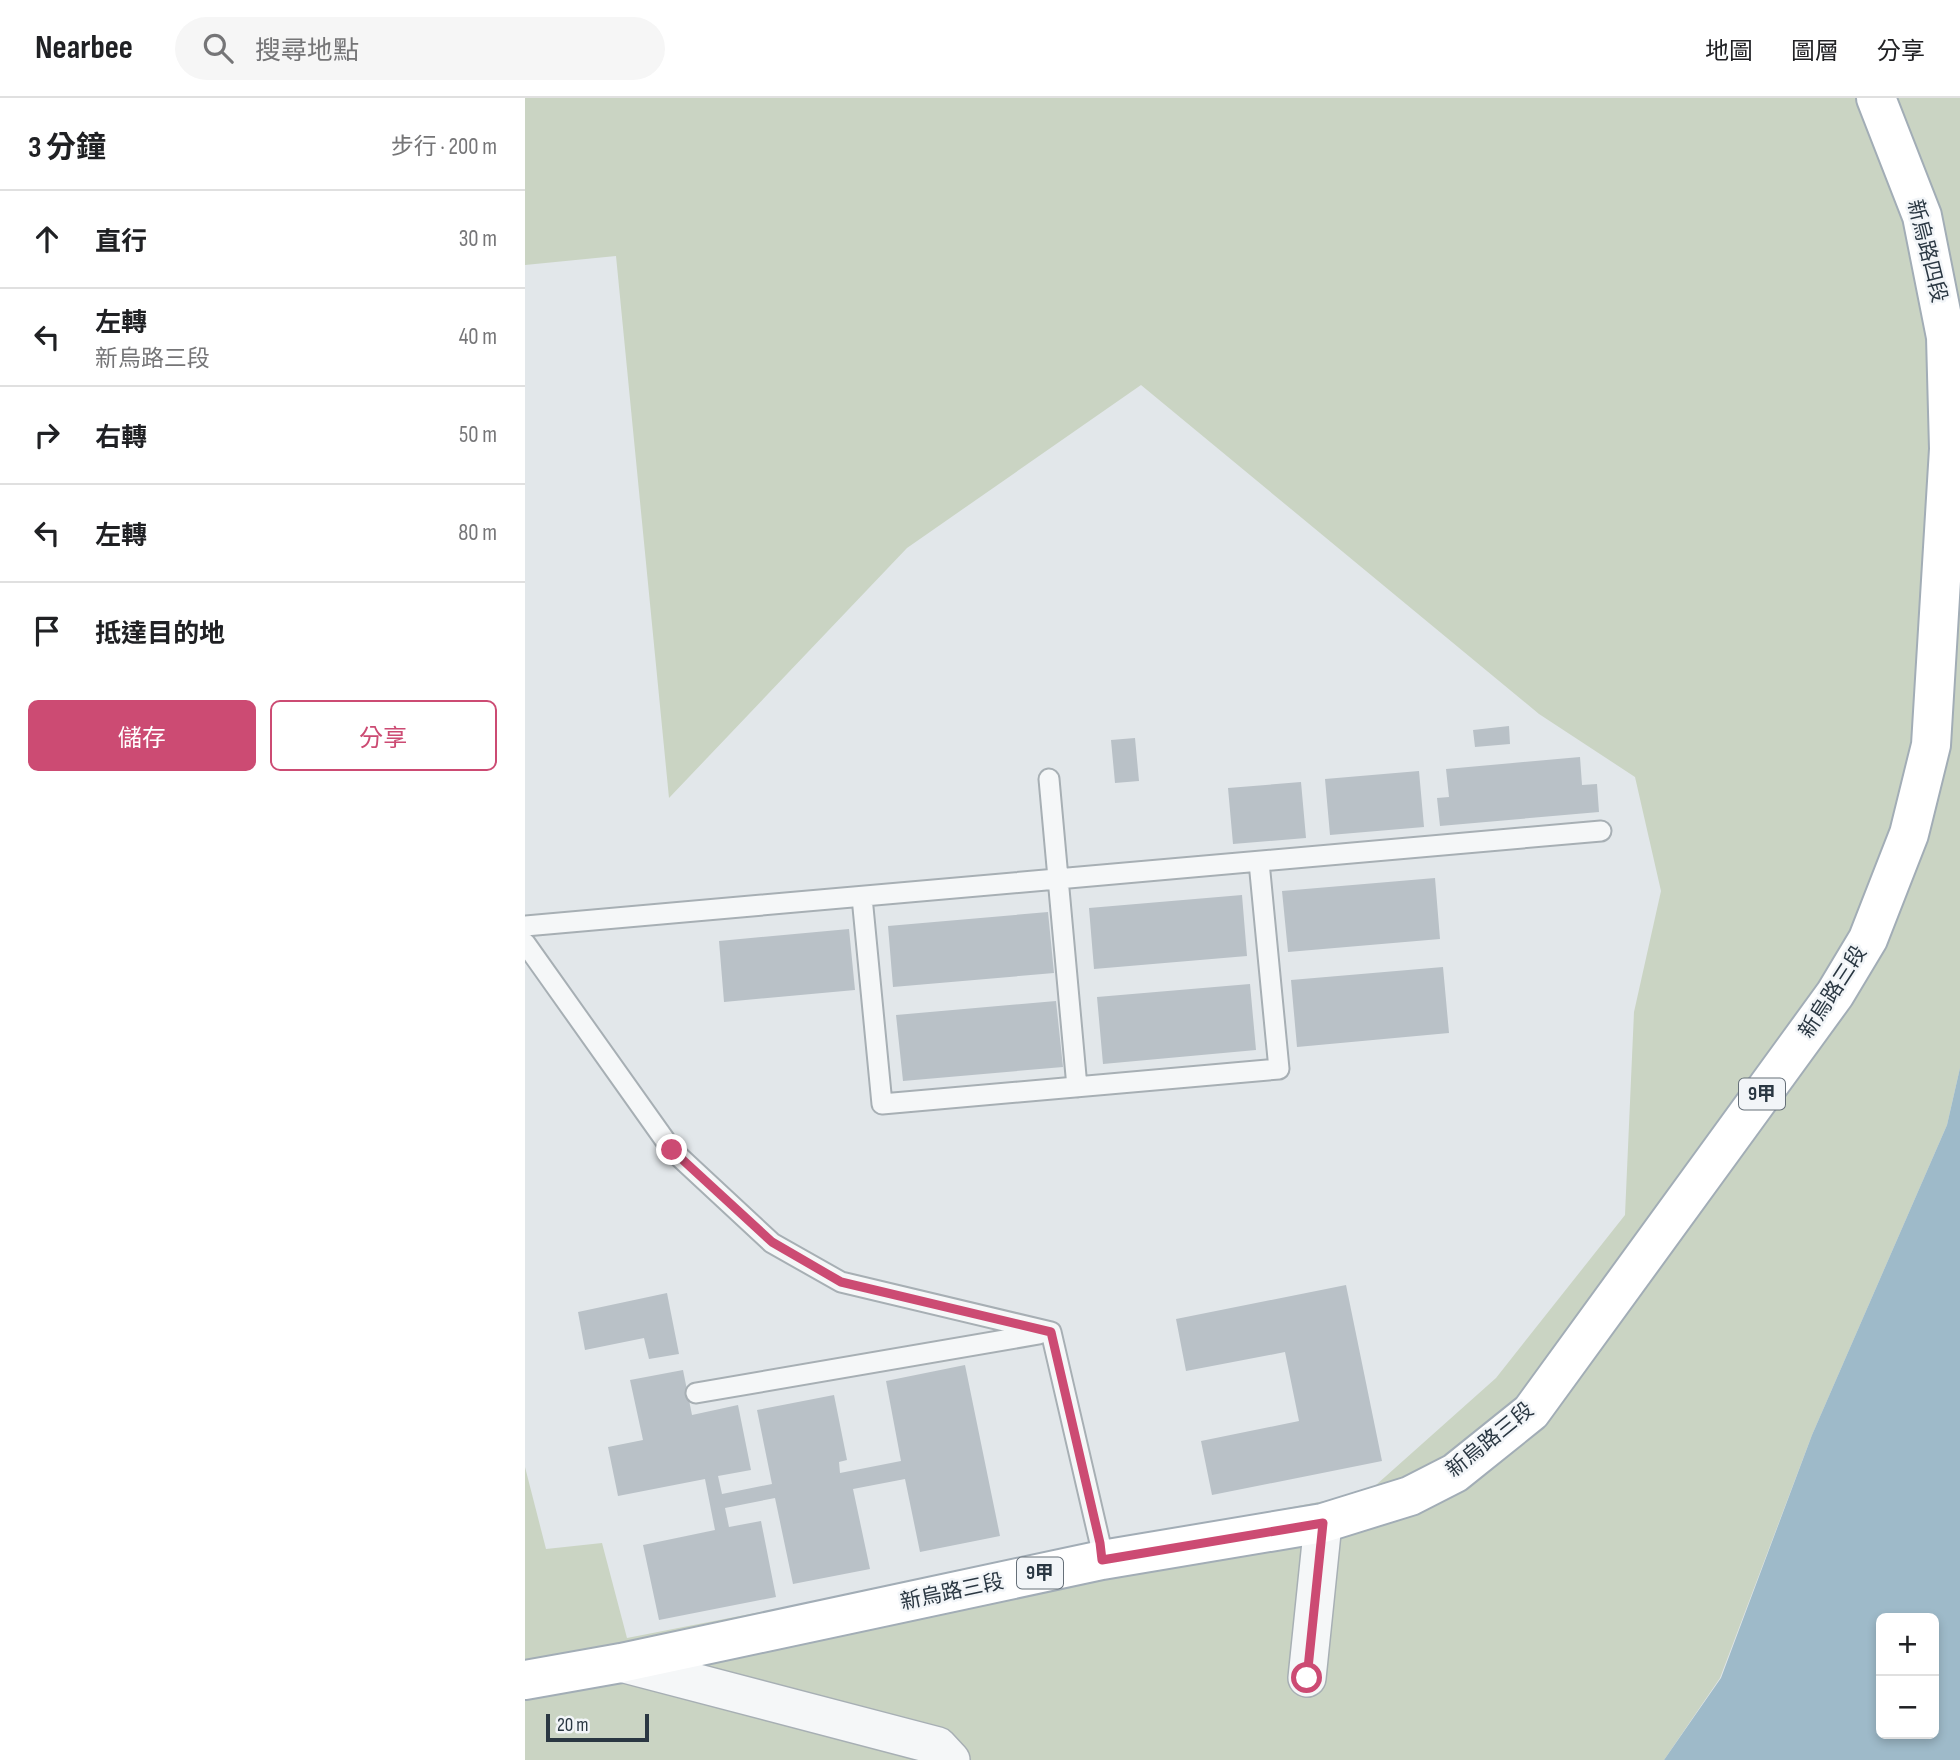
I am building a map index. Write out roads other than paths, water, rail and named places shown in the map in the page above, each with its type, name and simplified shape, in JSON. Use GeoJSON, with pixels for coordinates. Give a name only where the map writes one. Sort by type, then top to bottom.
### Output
{"type":"FeatureCollection","features":[{"type":"Feature","properties":{"kind":"main road","name":"新烏路四段"},"geometry":{"type":"LineString","coordinates":[[1876,98],[1922,216],[1947,337],[1948,449],[1931,745]]}},
{"type":"Feature","properties":{"kind":"main road","name":"新烏路三段"},"geometry":{"type":"LineString","coordinates":[[525,1681],[1102,1560],[1323,1523],[1410,1496],[1455,1473],[1531,1412],[1842,983],[1868,939],[1909,834],[1931,745]]}},
{"type":"Feature","properties":{"kind":"street"},"geometry":{"type":"LineString","coordinates":[[1307,1678],[1323,1523]]}},
{"type":"Feature","properties":{"kind":"street"},"geometry":{"type":"LineString","coordinates":[[621,1663],[938,1746],[951,1760]]}},
{"type":"Feature","properties":{"kind":"lane"},"geometry":{"type":"LineString","coordinates":[[1049,779],[1077,1087]]}},
{"type":"Feature","properties":{"kind":"lane"},"geometry":{"type":"LineString","coordinates":[[525,926],[1601,831]]}},
{"type":"Feature","properties":{"kind":"lane"},"geometry":{"type":"LineString","coordinates":[[862,897],[882,1104],[1077,1087],[1279,1069],[1259,862]]}},
{"type":"Feature","properties":{"kind":"lane"},"geometry":{"type":"LineString","coordinates":[[525,943],[672,1150],[772,1242],[841,1282],[1051,1332]]}},
{"type":"Feature","properties":{"kind":"lane"},"geometry":{"type":"LineString","coordinates":[[696,1393],[1051,1332]]}},
{"type":"Feature","properties":{"kind":"lane"},"geometry":{"type":"LineString","coordinates":[[1051,1332],[1102,1560]]}},
{"type":"Feature","properties":{"kind":"water"},"geometry":{"type":"Polygon","coordinates":[[[1960,1068],[1960,1760],[1664,1760],[1721,1678],[1812,1435],[1947,1125],[1960,1068]]]}}]}
